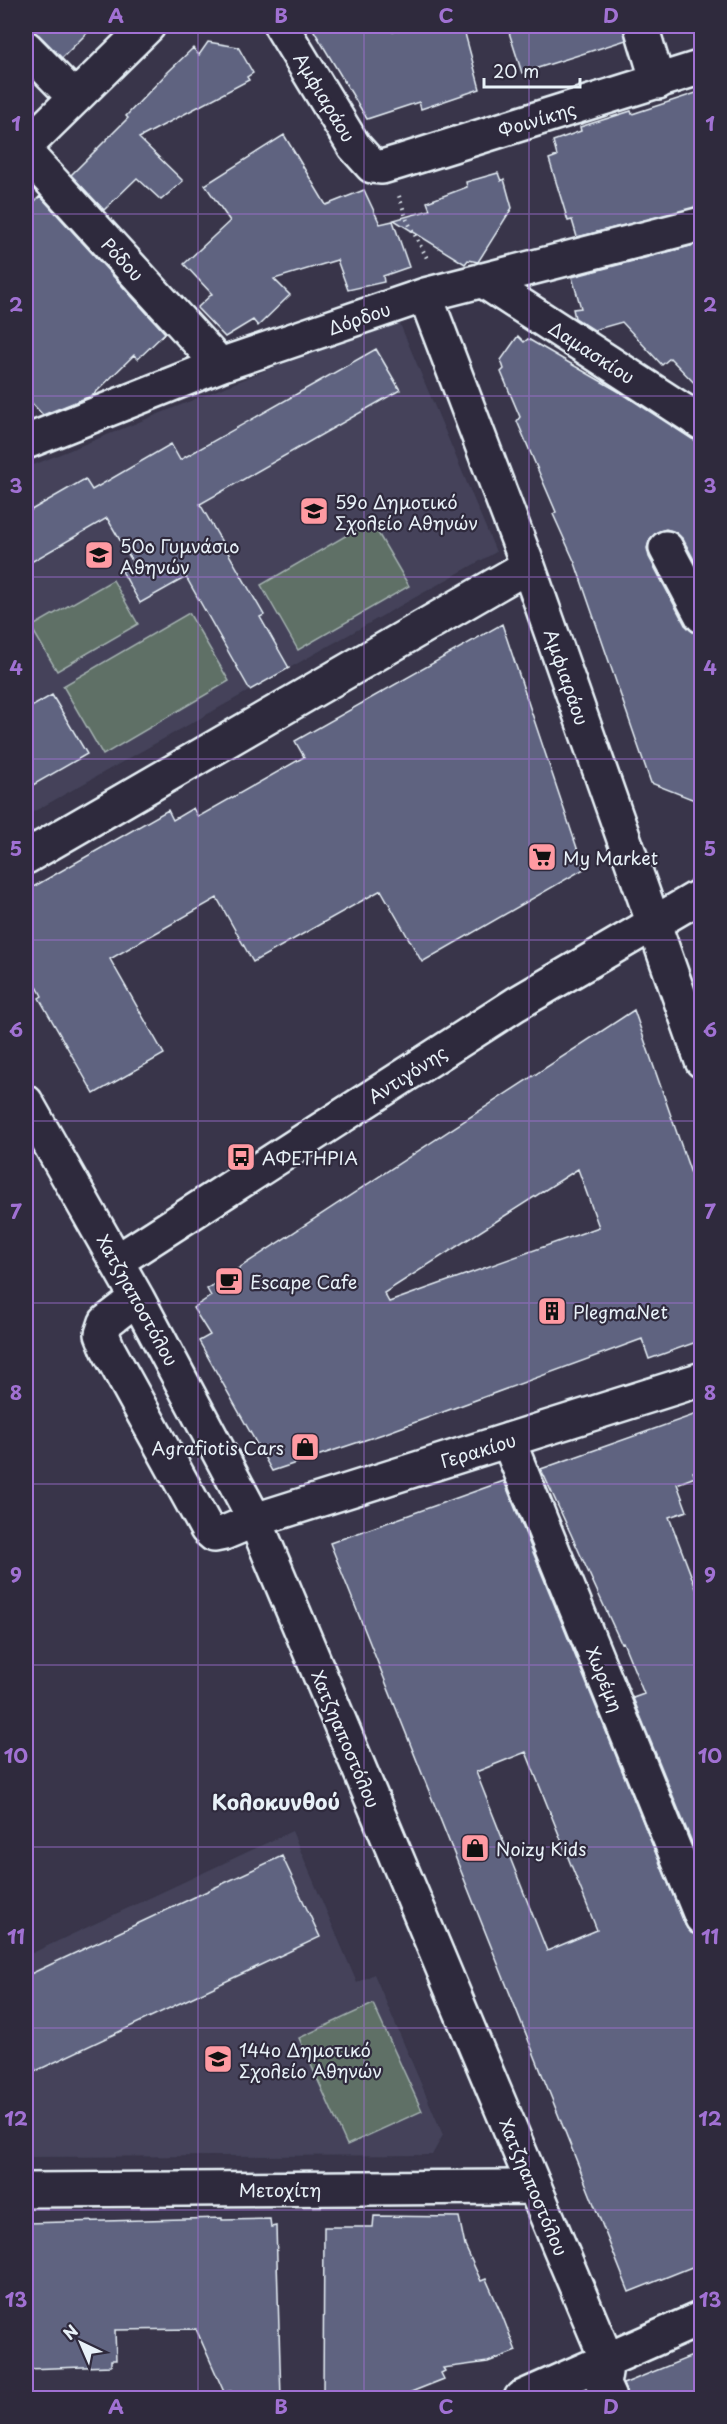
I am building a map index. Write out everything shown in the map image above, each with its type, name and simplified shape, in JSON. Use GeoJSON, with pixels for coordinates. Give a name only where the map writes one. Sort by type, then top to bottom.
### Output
{"type":"FeatureCollection","features":[{"type":"Feature","properties":{"kind":"street"},"geometry":{"type":"LineString","coordinates":[[26,146],[148,26]]}},
{"type":"Feature","properties":{"kind":"street","name":"Αμφιαράου"},"geometry":{"type":"LineString","coordinates":[[281,26],[354,146],[385,164]]}},
{"type":"Feature","properties":{"kind":"street"},"geometry":{"type":"LineString","coordinates":[[641,26],[658,82]]}},
{"type":"Feature","properties":{"kind":"street"},"geometry":{"type":"LineString","coordinates":[[26,48],[75,98]]}},
{"type":"Feature","properties":{"kind":"street","name":"Φοινίκης"},"geometry":{"type":"LineString","coordinates":[[385,164],[702,67]]}},
{"type":"Feature","properties":{"kind":"street","name":"Ρόδου"},"geometry":{"type":"LineString","coordinates":[[26,153],[220,365]]}},
{"type":"Feature","properties":{"kind":"street","name":"Δόρδου"},"geometry":{"type":"LineString","coordinates":[[31,431],[434,293],[702,224]]}},
{"type":"Feature","properties":{"kind":"street","name":"Δαμασκίου"},"geometry":{"type":"LineString","coordinates":[[482,280],[702,423]]}},
{"type":"Feature","properties":{"kind":"street","name":"Αμφιαράου"},"geometry":{"type":"LineString","coordinates":[[434,293],[702,1061]]}},
{"type":"Feature","properties":{"kind":"street"},"geometry":{"type":"LineString","coordinates":[[666,548],[702,616]]}},
{"type":"Feature","properties":{"kind":"street"},"geometry":{"type":"LineString","coordinates":[[26,857],[528,566]]}},
{"type":"Feature","properties":{"kind":"street","name":"Αντιγόνης"},"geometry":{"type":"LineString","coordinates":[[117,1261],[516,1004],[702,895]]}},
{"type":"Feature","properties":{"kind":"street","name":"Χατζηαποστόλου"},"geometry":{"type":"LineString","coordinates":[[26,1102],[117,1261],[255,1520],[607,2360],[603,2385],[609,2398]]}},
{"type":"Feature","properties":{"kind":"street","name":"Γερακίου"},"geometry":{"type":"LineString","coordinates":[[137,1298],[106,1322],[102,1334],[108,1349],[207,1529],[214,1535],[255,1520],[702,1379]]}},
{"type":"Feature","properties":{"kind":"street","name":"Χωρέμη"},"geometry":{"type":"LineString","coordinates":[[508,1440],[702,1918]]}},
{"type":"Feature","properties":{"kind":"street","name":"Μετοχίτη"},"geometry":{"type":"LineString","coordinates":[[26,2190],[534,2187]]}},
{"type":"Feature","properties":{"kind":"street"},"geometry":{"type":"LineString","coordinates":[[521,2398],[702,2318]]}},
{"type":"Feature","properties":{"kind":"path"},"geometry":{"type":"LineString","coordinates":[[385,164],[396,187],[434,293]]}},
{"type":"Feature","properties":{"kind":"shaded area","name":"59ο Δημοτικό Σχολείο Αθηνών"},"geometry":{"type":"Polygon","coordinates":[[[387,321],[400,324],[496,552],[26,816],[26,468],[387,321]]]}},
{"type":"Feature","properties":{"kind":"shaded area","name":"144ο Δημοτικό Σχολείο Αθηνών"},"geometry":{"type":"Polygon","coordinates":[[[292,1831],[357,1983],[374,1974],[443,2135],[432,2155],[26,2157],[26,1956],[292,1831]]]}},
{"type":"Feature","properties":{"kind":"green space"},"geometry":{"type":"Polygon","coordinates":[[[371,521],[409,586],[298,650],[261,585],[371,521]]]}},
{"type":"Feature","properties":{"kind":"green space"},"geometry":{"type":"Polygon","coordinates":[[[113,580],[138,624],[57,671],[31,627],[113,580]]]}},
{"type":"Feature","properties":{"kind":"green space"},"geometry":{"type":"Polygon","coordinates":[[[189,613],[229,681],[103,755],[63,686],[189,613]]]}},
{"type":"Feature","properties":{"kind":"green space"},"geometry":{"type":"Polygon","coordinates":[[[373,2004],[422,2111],[347,2145],[299,2038],[373,2004]]]}},
{"type":"Feature","properties":{"kind":"building"},"geometry":{"type":"Polygon","coordinates":[[[26,26],[94,26],[62,58],[39,35],[26,30],[26,26]]]}},
{"type":"Feature","properties":{"kind":"building"},"geometry":{"type":"Polygon","coordinates":[[[311,26],[389,26],[393,32],[414,26],[463,26],[480,89],[421,109],[419,102],[367,119],[311,26]]]}},
{"type":"Feature","properties":{"kind":"building"},"geometry":{"type":"Polygon","coordinates":[[[507,26],[623,26],[626,40],[522,73],[507,26]]]}},
{"type":"Feature","properties":{"kind":"building"},"geometry":{"type":"Polygon","coordinates":[[[208,42],[238,47],[253,73],[247,77],[249,80],[139,138],[183,181],[161,200],[137,178],[104,210],[71,175],[128,118],[126,116],[168,72],[193,48],[199,55],[208,42]]]}},
{"type":"Feature","properties":{"kind":"building"},"geometry":{"type":"Polygon","coordinates":[[[702,91],[702,206],[577,237],[572,220],[568,221],[549,159],[557,156],[553,141],[581,131],[580,127],[631,111],[632,114],[702,91]]]}},
{"type":"Feature","properties":{"kind":"building"},"geometry":{"type":"Polygon","coordinates":[[[284,135],[326,205],[364,190],[380,224],[393,221],[409,267],[383,276],[384,282],[348,290],[337,260],[274,279],[290,295],[258,326],[253,320],[225,337],[197,308],[212,294],[184,264],[230,221],[205,185],[284,135]]]}},
{"type":"Feature","properties":{"kind":"building"},"geometry":{"type":"Polygon","coordinates":[[[498,173],[501,181],[504,179],[512,208],[478,262],[468,260],[465,264],[394,220],[430,210],[427,202],[467,187],[466,182],[498,173]]]}},
{"type":"Feature","properties":{"kind":"building"},"geometry":{"type":"Polygon","coordinates":[[[40,196],[165,333],[138,359],[134,355],[93,395],[43,415],[26,397],[26,277],[32,272],[26,265],[26,210],[40,196]]]}},
{"type":"Feature","properties":{"kind":"building"},"geometry":{"type":"Polygon","coordinates":[[[702,243],[702,391],[670,358],[662,365],[622,322],[594,330],[575,318],[573,309],[581,308],[572,277],[702,243]]]}},
{"type":"Feature","properties":{"kind":"building"},"geometry":{"type":"Polygon","coordinates":[[[518,336],[524,342],[528,339],[623,394],[692,439],[702,442],[702,575],[683,539],[675,532],[666,529],[657,532],[650,539],[647,548],[649,557],[685,625],[693,632],[702,635],[702,803],[651,783],[575,563],[553,514],[556,512],[517,421],[520,417],[501,372],[504,369],[501,360],[518,336]]]}},
{"type":"Feature","properties":{"kind":"building"},"geometry":{"type":"Polygon","coordinates":[[[376,349],[400,390],[200,504],[264,615],[260,617],[289,668],[250,690],[186,577],[140,603],[122,571],[134,564],[107,518],[26,565],[26,513],[85,479],[92,490],[171,444],[180,460],[376,349]]]}},
{"type":"Feature","properties":{"kind":"building"},"geometry":{"type":"Polygon","coordinates":[[[502,624],[584,869],[422,962],[381,890],[253,962],[217,898],[110,959],[164,1054],[94,1094],[39,998],[42,996],[26,966],[26,891],[168,810],[173,820],[193,808],[198,817],[304,757],[295,741],[502,624]]]}},
{"type":"Feature","properties":{"kind":"building"},"geometry":{"type":"Polygon","coordinates":[[[52,695],[87,754],[26,789],[26,710],[52,695]]]}},
{"type":"Feature","properties":{"kind":"building"},"geometry":{"type":"Polygon","coordinates":[[[634,1010],[702,1205],[702,1340],[649,1359],[642,1339],[386,1433],[272,1471],[199,1341],[210,1335],[193,1308],[211,1296],[207,1289],[634,1010]],[[578,1169],[384,1293],[389,1302],[599,1227],[578,1169]]]}},
{"type":"Feature","properties":{"kind":"building"},"geometry":{"type":"Polygon","coordinates":[[[702,1412],[702,1468],[693,1472],[695,1477],[677,1484],[687,1511],[669,1517],[702,1604],[702,1867],[633,1698],[644,1694],[623,1642],[621,1643],[541,1469],[702,1412]]]}},
{"type":"Feature","properties":{"kind":"building"},"geometry":{"type":"Polygon","coordinates":[[[504,1481],[685,1925],[691,1933],[702,1936],[702,2263],[629,2292],[330,1543],[504,1481]],[[526,1752],[476,1772],[547,1951],[597,1930],[526,1752]]]}},
{"type":"Feature","properties":{"kind":"building"},"geometry":{"type":"Polygon","coordinates":[[[282,1856],[320,1937],[36,2071],[26,2048],[26,1976],[282,1856]]]}},
{"type":"Feature","properties":{"kind":"building"},"geometry":{"type":"Polygon","coordinates":[[[374,2216],[459,2217],[465,2246],[481,2281],[486,2279],[516,2351],[488,2362],[443,2368],[445,2371],[441,2373],[444,2379],[396,2398],[323,2398],[324,2227],[373,2227],[374,2216]]]}},
{"type":"Feature","properties":{"kind":"building"},"geometry":{"type":"Polygon","coordinates":[[[222,2218],[222,2220],[270,2219],[271,2227],[276,2226],[281,2398],[233,2398],[231,2391],[224,2392],[196,2329],[115,2330],[116,2360],[111,2360],[111,2366],[26,2369],[26,2223],[222,2218]]]}},
{"type":"Feature","properties":{"kind":"building"},"geometry":{"type":"Polygon","coordinates":[[[702,2352],[702,2398],[628,2398],[623,2384],[702,2352]]]}},
{"type":"Feature","properties":{"kind":"place","name":"59ο Δημοτικό Σχολείο Αθηνών"},"geometry":{"type":"Point","coordinates":[314,511]}},
{"type":"Feature","properties":{"kind":"place","name":"50ο Γυμνάσιο Αθηνών"},"geometry":{"type":"Point","coordinates":[99,555]}},
{"type":"Feature","properties":{"kind":"place","name":"My Market"},"geometry":{"type":"Point","coordinates":[542,857]}},
{"type":"Feature","properties":{"kind":"place","name":"ΑΦΕΤΗΡΙΑ"},"geometry":{"type":"Point","coordinates":[241,1157]}},
{"type":"Feature","properties":{"kind":"place","name":"Escape Cafe"},"geometry":{"type":"Point","coordinates":[229,1281]}},
{"type":"Feature","properties":{"kind":"place","name":"PlegmaNet"},"geometry":{"type":"Point","coordinates":[552,1311]}},
{"type":"Feature","properties":{"kind":"place","name":"Agrafiotis Cars"},"geometry":{"type":"Point","coordinates":[305,1447]}},
{"type":"Feature","properties":{"kind":"place","name":"Noizy Kids"},"geometry":{"type":"Point","coordinates":[475,1848]}},
{"type":"Feature","properties":{"kind":"place","name":"144ο Δημοτικό Σχολείο Αθηνών"},"geometry":{"type":"Point","coordinates":[218,2059]}},
{"type":"Feature","properties":{"kind":"district","name":"Κολοκυνθού"},"geometry":{"type":"Point","coordinates":[276,1801]}}]}
